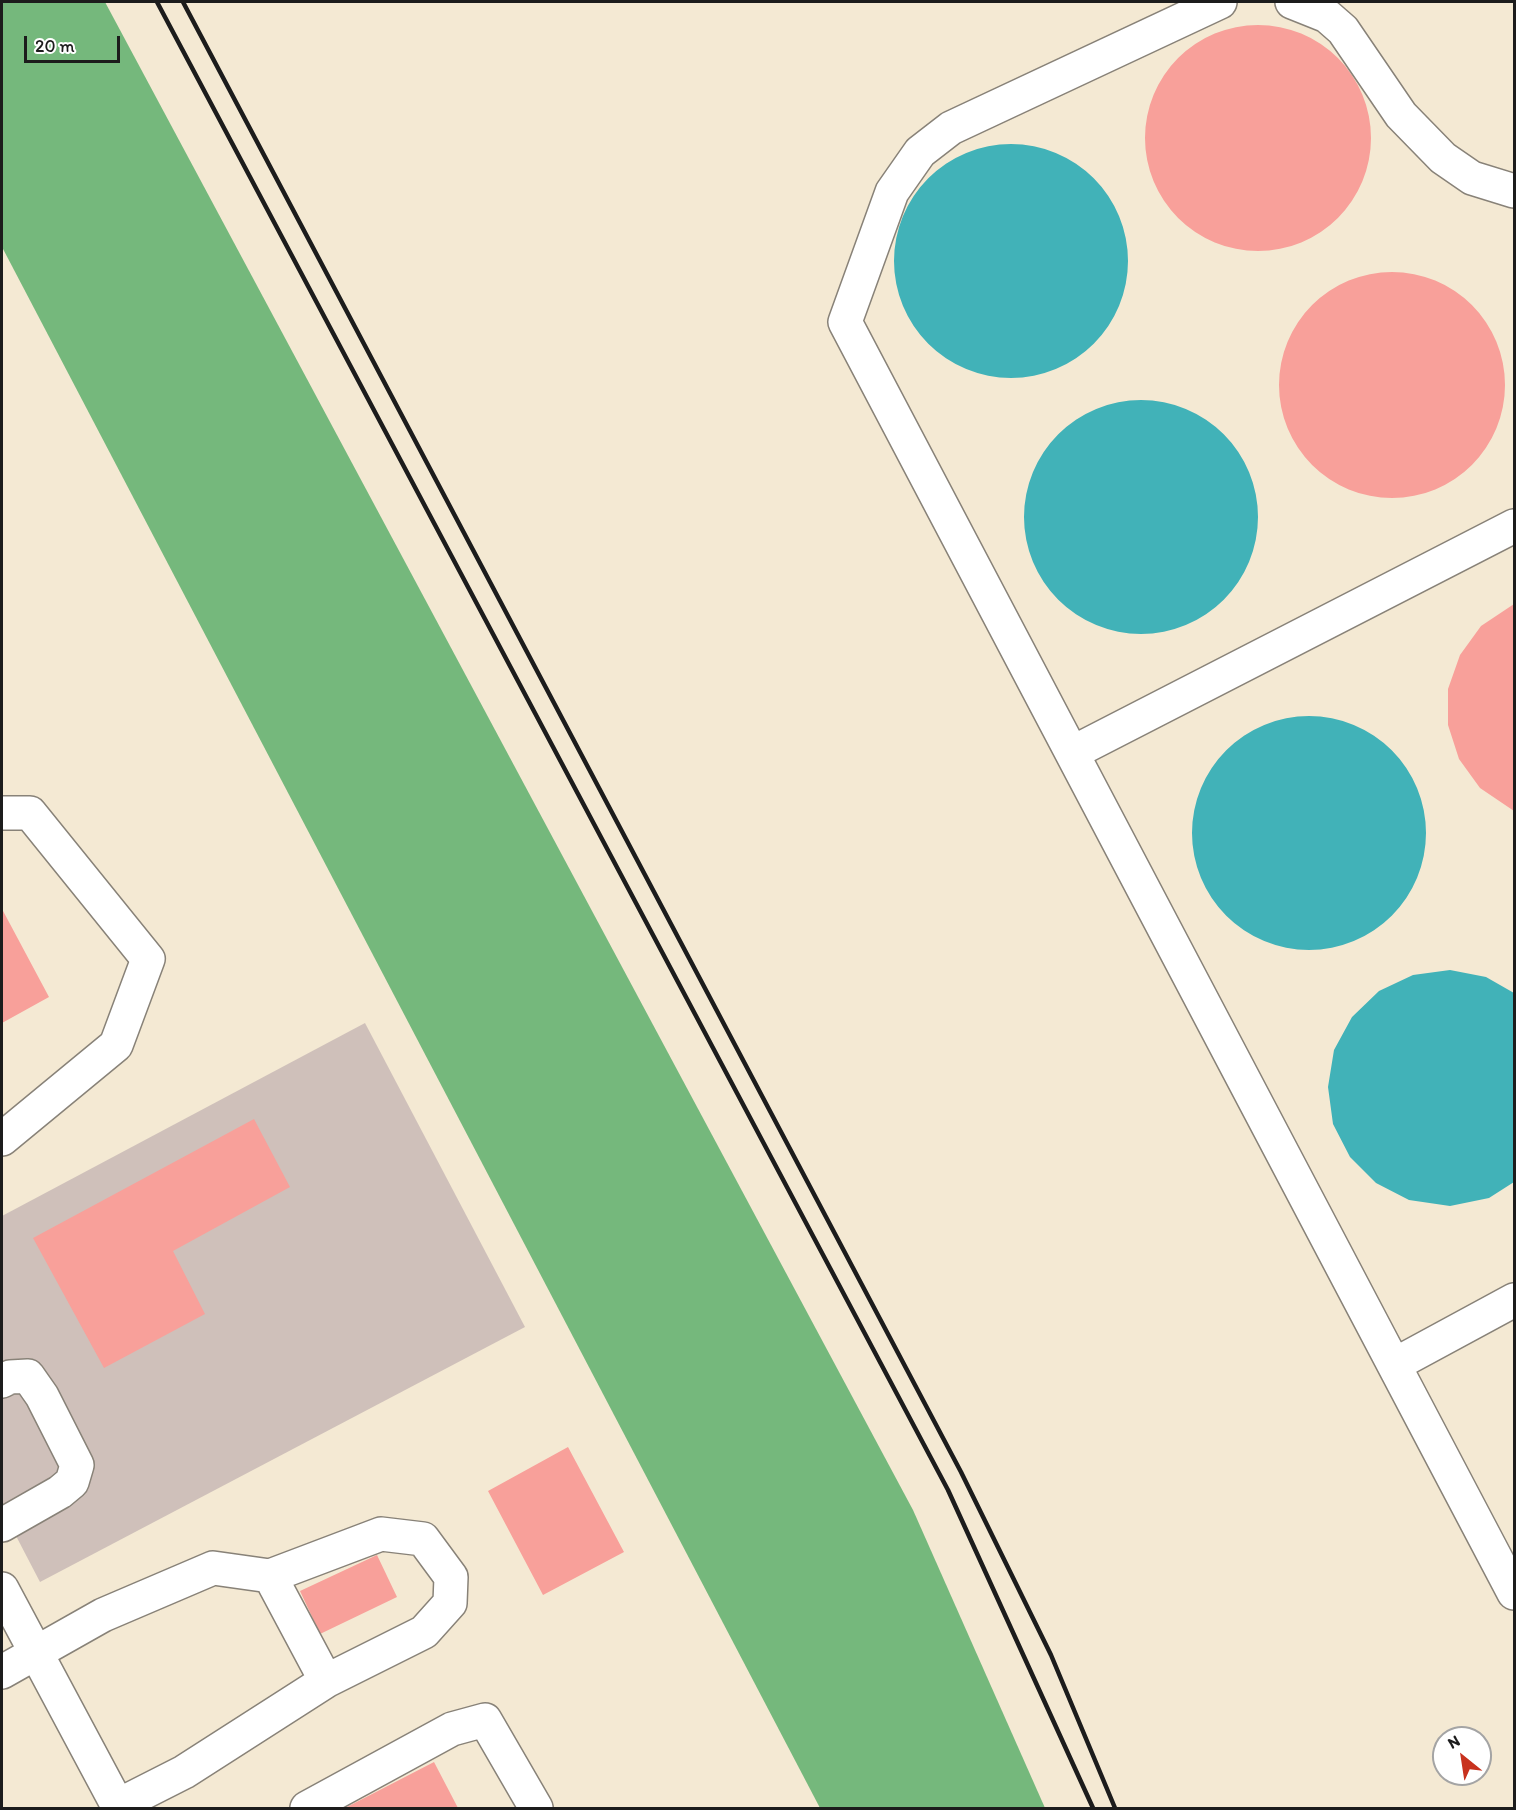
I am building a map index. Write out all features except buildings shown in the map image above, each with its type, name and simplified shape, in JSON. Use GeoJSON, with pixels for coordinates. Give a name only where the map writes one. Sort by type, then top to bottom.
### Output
{"type":"FeatureCollection","features":[{"type":"Feature","properties":{"kind":"street"},"geometry":{"type":"LineString","coordinates":[[1220,2],[951,128],[920,152],[892,192],[845,322],[1515,1593]]}},
{"type":"Feature","properties":{"kind":"street"},"geometry":{"type":"LineString","coordinates":[[1292,2],[1327,16],[1343,30],[1401,116],[1443,158],[1472,178],[1515,191]]}},
{"type":"Feature","properties":{"kind":"street"},"geometry":{"type":"LineString","coordinates":[[1072,753],[1515,526]]}},
{"type":"Feature","properties":{"kind":"street"},"geometry":{"type":"LineString","coordinates":[[2,813],[30,813],[148,959],[116,1045],[2,1139]]}},
{"type":"Feature","properties":{"kind":"street"},"geometry":{"type":"LineString","coordinates":[[1394,1365],[1515,1300]]}},
{"type":"Feature","properties":{"kind":"street"},"geometry":{"type":"LineString","coordinates":[[2,1381],[10,1377],[28,1376],[42,1396],[77,1465],[72,1482],[60,1492],[2,1525]]}},
{"type":"Feature","properties":{"kind":"street"},"geometry":{"type":"LineString","coordinates":[[2,1589],[36,1654],[118,1808],[184,1772],[326,1682],[424,1632],[450,1603],[451,1576],[423,1539],[381,1534],[270,1576],[213,1568],[103,1615],[36,1654],[2,1672]]}},
{"type":"Feature","properties":{"kind":"street"},"geometry":{"type":"LineString","coordinates":[[270,1576],[326,1682]]}},
{"type":"Feature","properties":{"kind":"street"},"geometry":{"type":"LineString","coordinates":[[307,1809],[452,1729],[485,1720],[536,1809]]}},
{"type":"Feature","properties":{"kind":"shaded area"},"geometry":{"type":"Polygon","coordinates":[[[365,1023],[525,1327],[40,1582],[2,1509],[2,1216],[365,1023]]]}},
{"type":"Feature","properties":{"kind":"green space"},"geometry":{"type":"Polygon","coordinates":[[[2,2],[105,2],[913,1510],[1045,1808],[820,1808],[2,247],[2,2]]]}},
{"type":"Feature","properties":{"kind":"water"},"geometry":{"type":"Polygon","coordinates":[[[1011,144],[1034,146],[1056,153],[1076,164],[1094,178],[1108,196],[1119,216],[1126,238],[1128,261],[1126,284],[1119,306],[1108,326],[1094,344],[1076,358],[1056,369],[1034,376],[1011,378],[988,376],[966,369],[946,358],[928,344],[914,326],[903,306],[896,284],[894,261],[896,238],[903,216],[914,196],[928,178],[946,164],[966,153],[988,146],[1011,144]]]}},
{"type":"Feature","properties":{"kind":"water"},"geometry":{"type":"Polygon","coordinates":[[[1141,400],[1164,402],[1186,409],[1206,420],[1224,434],[1238,452],[1249,472],[1256,494],[1258,517],[1256,540],[1249,562],[1238,582],[1224,600],[1206,614],[1186,625],[1164,632],[1141,634],[1118,632],[1096,625],[1076,614],[1058,600],[1044,582],[1033,562],[1026,540],[1024,517],[1026,494],[1033,472],[1044,452],[1058,434],[1076,420],[1096,409],[1118,402],[1141,400]]]}},
{"type":"Feature","properties":{"kind":"water"},"geometry":{"type":"Polygon","coordinates":[[[1309,716],[1332,718],[1354,725],[1374,736],[1392,750],[1406,768],[1417,788],[1424,810],[1426,833],[1424,856],[1417,878],[1406,898],[1392,916],[1374,930],[1354,941],[1332,948],[1309,950],[1286,948],[1264,941],[1244,930],[1226,916],[1212,898],[1201,878],[1194,856],[1192,833],[1194,810],[1201,788],[1212,768],[1226,750],[1244,736],[1264,725],[1286,718],[1309,716]]]}},
{"type":"Feature","properties":{"kind":"water"},"geometry":{"type":"Polygon","coordinates":[[[1450,970],[1486,977],[1514,993],[1514,1182],[1489,1198],[1450,1206],[1409,1200],[1376,1183],[1350,1157],[1333,1124],[1328,1087],[1334,1050],[1352,1017],[1379,991],[1413,975],[1450,970]]]}},
{"type":"Feature","properties":{"kind":"railway"},"geometry":{"type":"LineString","coordinates":[[157,2],[948,1490],[1093,1808]]}},
{"type":"Feature","properties":{"kind":"railway"},"geometry":{"type":"LineString","coordinates":[[183,2],[961,1472],[1051,1655],[1115,1808]]}}]}
